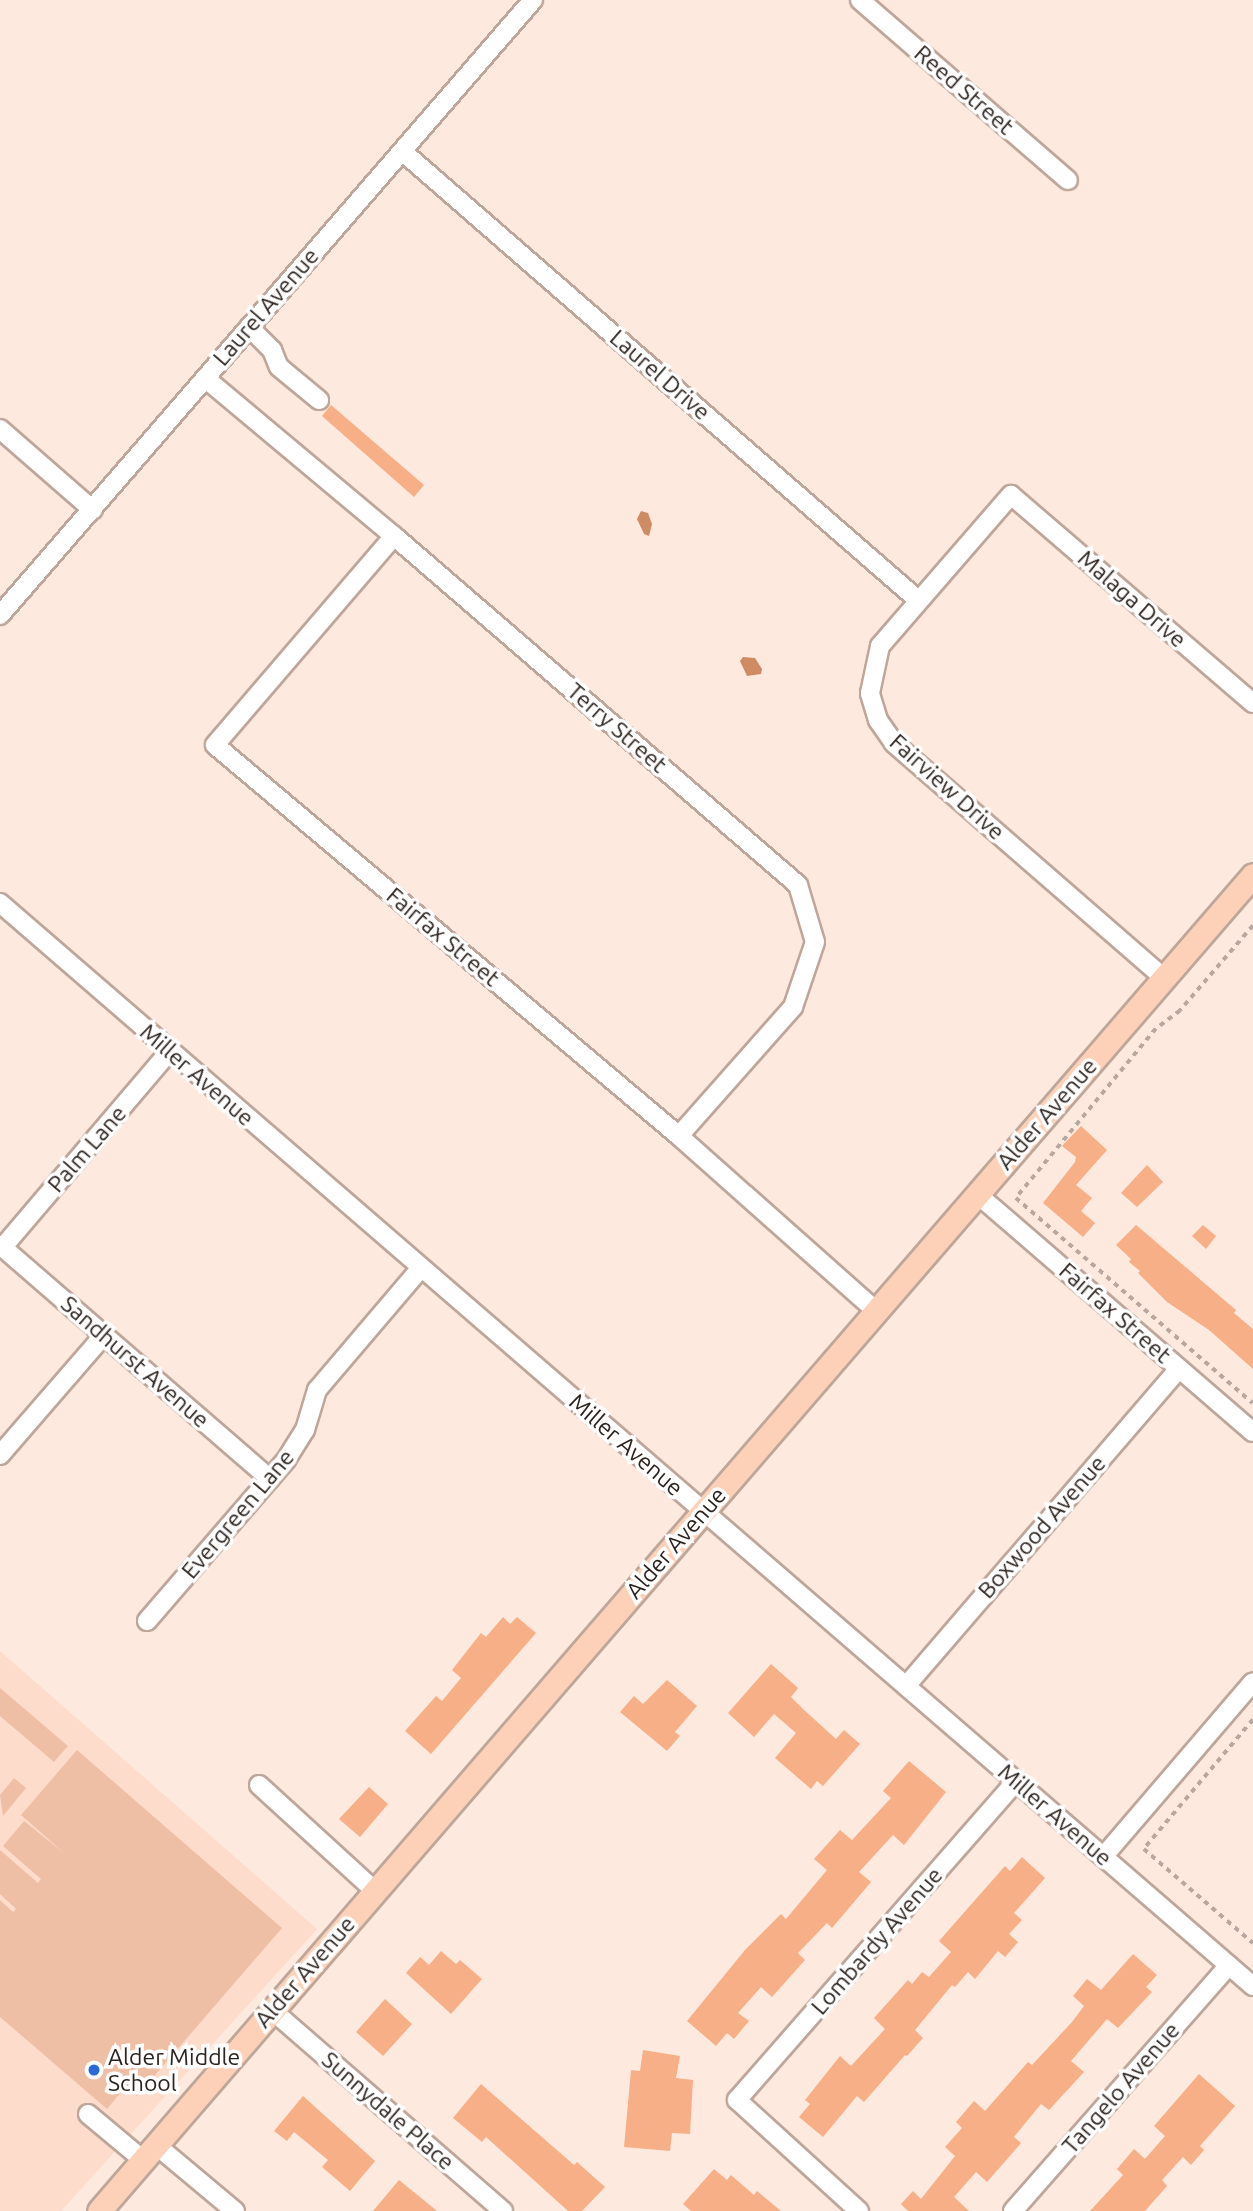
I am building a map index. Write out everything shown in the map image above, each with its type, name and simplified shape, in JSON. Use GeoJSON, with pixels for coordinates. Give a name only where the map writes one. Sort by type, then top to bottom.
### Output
{"type":"FeatureCollection","features":[{"type":"Feature","properties":{"kind":"main road","name":"Alder Avenue"},"geometry":{"type":"LineString","coordinates":[[99,2211],[1253,875]]}},
{"type":"Feature","properties":{"kind":"street","name":"Laurel Avenue"},"geometry":{"type":"LineString","coordinates":[[0,615],[533,0]]}},
{"type":"Feature","properties":{"kind":"street","name":"Reed Street"},"geometry":{"type":"LineString","coordinates":[[860,0],[1068,180]]}},
{"type":"Feature","properties":{"kind":"street","name":"Laurel Drive"},"geometry":{"type":"LineString","coordinates":[[402,150],[918,600]]}},
{"type":"Feature","properties":{"kind":"street"},"geometry":{"type":"LineString","coordinates":[[249,327],[272,350],[279,367],[319,400]]}},
{"type":"Feature","properties":{"kind":"street","name":"Terry Street"},"geometry":{"type":"LineString","coordinates":[[205,378],[394,536],[798,885],[815,942],[793,1007],[678,1136]]}},
{"type":"Feature","properties":{"kind":"street"},"geometry":{"type":"LineString","coordinates":[[0,429],[93,510]]}},
{"type":"Feature","properties":{"kind":"street","name":"Fairview Drive"},"geometry":{"type":"LineString","coordinates":[[1011,495],[880,646],[870,693],[878,720],[894,743],[1164,978]]}},
{"type":"Feature","properties":{"kind":"street","name":"Malaga Drive"},"geometry":{"type":"LineString","coordinates":[[1011,495],[1253,703]]}},
{"type":"Feature","properties":{"kind":"street","name":"Fairfax Street"},"geometry":{"type":"LineString","coordinates":[[394,536],[215,745],[678,1136],[876,1311]]}},
{"type":"Feature","properties":{"kind":"street","name":"Miller Avenue"},"geometry":{"type":"LineString","coordinates":[[0,903],[1253,1986]]}},
{"type":"Feature","properties":{"kind":"street","name":"Palm Lane"},"geometry":{"type":"LineString","coordinates":[[1,1246],[170,1051]]}},
{"type":"Feature","properties":{"kind":"street","name":"Fairfax Street"},"geometry":{"type":"LineString","coordinates":[[977,1194],[1253,1432]]}},
{"type":"Feature","properties":{"kind":"street","name":"Sandhurst Avenue"},"geometry":{"type":"LineString","coordinates":[[1,1246],[270,1479]]}},
{"type":"Feature","properties":{"kind":"street","name":"Evergreen Lane"},"geometry":{"type":"LineString","coordinates":[[147,1621],[270,1479],[305,1430],[317,1390],[421,1268]]}},
{"type":"Feature","properties":{"kind":"street"},"geometry":{"type":"LineString","coordinates":[[0,1455],[104,1335]]}},
{"type":"Feature","properties":{"kind":"street","name":"Boxwood Avenue"},"geometry":{"type":"LineString","coordinates":[[906,1686],[1179,1368]]}},
{"type":"Feature","properties":{"kind":"street"},"geometry":{"type":"LineString","coordinates":[[1103,1857],[1253,1682]]}},
{"type":"Feature","properties":{"kind":"street","name":"Lombardy Avenue"},"geometry":{"type":"LineString","coordinates":[[859,2211],[737,2100],[1016,1781]]}},
{"type":"Feature","properties":{"kind":"street"},"geometry":{"type":"LineString","coordinates":[[259,1785],[375,1891]]}},
{"type":"Feature","properties":{"kind":"street","name":"Tangelo Avenue"},"geometry":{"type":"LineString","coordinates":[[1013,2211],[1229,1965]]}},
{"type":"Feature","properties":{"kind":"street","name":"Sunnydale Place"},"geometry":{"type":"LineString","coordinates":[[272,2011],[503,2211]]}},
{"type":"Feature","properties":{"kind":"street"},"geometry":{"type":"LineString","coordinates":[[88,2114],[150,2152],[234,2211]]}},
{"type":"Feature","properties":{"kind":"path"},"geometry":{"type":"LineString","coordinates":[[1253,926],[1180,1011],[1156,1029],[1016,1198],[1253,1403]]}},
{"type":"Feature","properties":{"kind":"path"},"geometry":{"type":"LineString","coordinates":[[1253,1720],[1144,1849],[1253,1943]]}},
{"type":"Feature","properties":{"kind":"shaded area"},"geometry":{"type":"Polygon","coordinates":[[[641,511],[648,513],[652,524],[649,536],[644,534],[637,519],[641,511]]]}},
{"type":"Feature","properties":{"kind":"shaded area"},"geometry":{"type":"Polygon","coordinates":[[[743,657],[755,658],[762,669],[761,674],[747,676],[740,661],[743,657]]]}},
{"type":"Feature","properties":{"kind":"shaded area","name":"Alder Middle School"},"geometry":{"type":"Polygon","coordinates":[[[0,1651],[317,1929],[61,2211],[0,2211],[0,1651]]]}},
{"type":"Feature","properties":{"kind":"shaded area"},"geometry":{"type":"Polygon","coordinates":[[[0,1688],[68,1746],[54,1762],[0,1716],[0,1688]]]}},
{"type":"Feature","properties":{"kind":"shaded area","name":"Alder Middle School"},"geometry":{"type":"Polygon","coordinates":[[[77,1750],[282,1928],[137,2096],[126,2086],[107,2109],[0,2017],[0,1900],[13,1912],[16,1909],[0,1894],[0,1850],[38,1883],[41,1879],[3,1846],[24,1821],[64,1853],[21,1815],[77,1750]]]}},
{"type":"Feature","properties":{"kind":"shaded area"},"geometry":{"type":"Polygon","coordinates":[[[14,1778],[26,1788],[3,1816],[0,1795],[14,1778]]]}},
{"type":"Feature","properties":{"kind":"building"},"geometry":{"type":"Polygon","coordinates":[[[331,405],[424,485],[414,497],[322,416],[331,405]]]}},
{"type":"Feature","properties":{"kind":"building"},"geometry":{"type":"Polygon","coordinates":[[[1081,1126],[1107,1150],[1076,1185],[1092,1198],[1081,1211],[1095,1223],[1083,1237],[1043,1203],[1075,1162],[1076,1157],[1062,1146],[1081,1126]]]}},
{"type":"Feature","properties":{"kind":"building"},"geometry":{"type":"Polygon","coordinates":[[[1147,1165],[1163,1182],[1137,1207],[1121,1193],[1147,1165]]]}},
{"type":"Feature","properties":{"kind":"building"},"geometry":{"type":"Polygon","coordinates":[[[1136,1225],[1236,1310],[1234,1313],[1253,1329],[1253,1369],[1209,1330],[1167,1302],[1129,1262],[1131,1259],[1116,1245],[1136,1225]]]}},
{"type":"Feature","properties":{"kind":"building"},"geometry":{"type":"Polygon","coordinates":[[[1203,1225],[1216,1236],[1206,1249],[1192,1236],[1203,1225]]]}},
{"type":"Feature","properties":{"kind":"building"},"geometry":{"type":"Polygon","coordinates":[[[503,1617],[510,1624],[517,1617],[536,1633],[431,1754],[405,1731],[436,1696],[442,1701],[461,1678],[452,1670],[481,1633],[486,1637],[503,1617]]]}},
{"type":"Feature","properties":{"kind":"building"},"geometry":{"type":"Polygon","coordinates":[[[771,1664],[798,1688],[791,1697],[836,1739],[844,1730],[860,1744],[823,1786],[817,1781],[811,1789],[775,1758],[796,1733],[774,1714],[754,1737],[728,1713],[771,1664]]]}},
{"type":"Feature","properties":{"kind":"building"},"geometry":{"type":"Polygon","coordinates":[[[667,1680],[697,1706],[675,1732],[680,1736],[667,1751],[620,1712],[634,1696],[643,1704],[667,1680]]]}},
{"type":"Feature","properties":{"kind":"building"},"geometry":{"type":"Polygon","coordinates":[[[909,1761],[946,1792],[904,1845],[893,1835],[859,1872],[871,1882],[832,1928],[827,1923],[798,1953],[805,1960],[772,1997],[761,1987],[738,2013],[749,2021],[734,2039],[727,2033],[716,2046],[687,2021],[745,1950],[781,1914],[786,1919],[827,1870],[814,1859],[840,1830],[852,1840],[891,1798],[883,1791],[909,1761]]]}},
{"type":"Feature","properties":{"kind":"building"},"geometry":{"type":"Polygon","coordinates":[[[369,1787],[388,1804],[360,1837],[339,1819],[369,1787]]]}},
{"type":"Feature","properties":{"kind":"building"},"geometry":{"type":"Polygon","coordinates":[[[1022,1857],[1045,1878],[1014,1913],[1022,1920],[1009,1934],[1018,1942],[1005,1957],[998,1951],[975,1979],[968,1972],[955,1987],[952,1985],[915,2030],[923,2038],[864,2102],[857,2096],[823,2137],[799,2117],[810,2104],[805,2100],[840,2056],[851,2066],[885,2029],[874,2018],[908,1980],[912,1984],[922,1972],[929,1977],[951,1952],[939,1941],[1005,1866],[1010,1871],[1022,1857]]]}},
{"type":"Feature","properties":{"kind":"building"},"geometry":{"type":"Polygon","coordinates":[[[441,1951],[456,1964],[460,1960],[482,1979],[451,2014],[406,1973],[420,1957],[429,1965],[441,1951]]]}},
{"type":"Feature","properties":{"kind":"building"},"geometry":{"type":"Polygon","coordinates":[[[1133,1954],[1157,1975],[1146,1987],[1152,1992],[1118,2028],[1107,2019],[1071,2061],[1084,2072],[1049,2110],[1041,2104],[1014,2137],[1021,2143],[987,2182],[976,2172],[954,2197],[969,2211],[908,2211],[901,2204],[913,2191],[921,2199],[955,2156],[945,2147],[962,2128],[956,2122],[974,2101],[985,2111],[1028,2062],[1032,2065],[1072,2022],[1084,2006],[1073,1996],[1087,1979],[1101,1990],[1133,1954]]]}},
{"type":"Feature","properties":{"kind":"building"},"geometry":{"type":"Polygon","coordinates":[[[385,1999],[412,2024],[383,2056],[356,2032],[385,1999]]]}},
{"type":"Feature","properties":{"kind":"building"},"geometry":{"type":"Polygon","coordinates":[[[643,2050],[680,2056],[676,2078],[693,2080],[690,2134],[672,2133],[670,2151],[624,2147],[631,2070],[640,2071],[643,2050]]]}},
{"type":"Feature","properties":{"kind":"building"},"geometry":{"type":"Polygon","coordinates":[[[1199,2074],[1235,2106],[1200,2146],[1204,2150],[1191,2165],[1183,2157],[1162,2180],[1167,2186],[1145,2211],[1090,2211],[1123,2175],[1117,2169],[1134,2149],[1145,2159],[1165,2136],[1154,2126],[1199,2074]]]}},
{"type":"Feature","properties":{"kind":"building"},"geometry":{"type":"Polygon","coordinates":[[[481,2084],[574,2165],[577,2162],[605,2187],[582,2211],[568,2211],[486,2137],[482,2142],[453,2118],[481,2084]]]}},
{"type":"Feature","properties":{"kind":"building"},"geometry":{"type":"Polygon","coordinates":[[[303,2096],[375,2161],[350,2191],[322,2167],[328,2160],[294,2132],[287,2141],[274,2131],[303,2096]]]}},
{"type":"Feature","properties":{"kind":"building"},"geometry":{"type":"Polygon","coordinates":[[[714,2169],[727,2180],[731,2175],[754,2195],[757,2191],[781,2211],[691,2211],[683,2204],[714,2169]]]}},
{"type":"Feature","properties":{"kind":"building"},"geometry":{"type":"Polygon","coordinates":[[[399,2180],[437,2211],[373,2211],[399,2180]]]}},
{"type":"Feature","properties":{"kind":"place","name":"Alder Middle School"},"geometry":{"type":"Point","coordinates":[94,2070]}}]}
